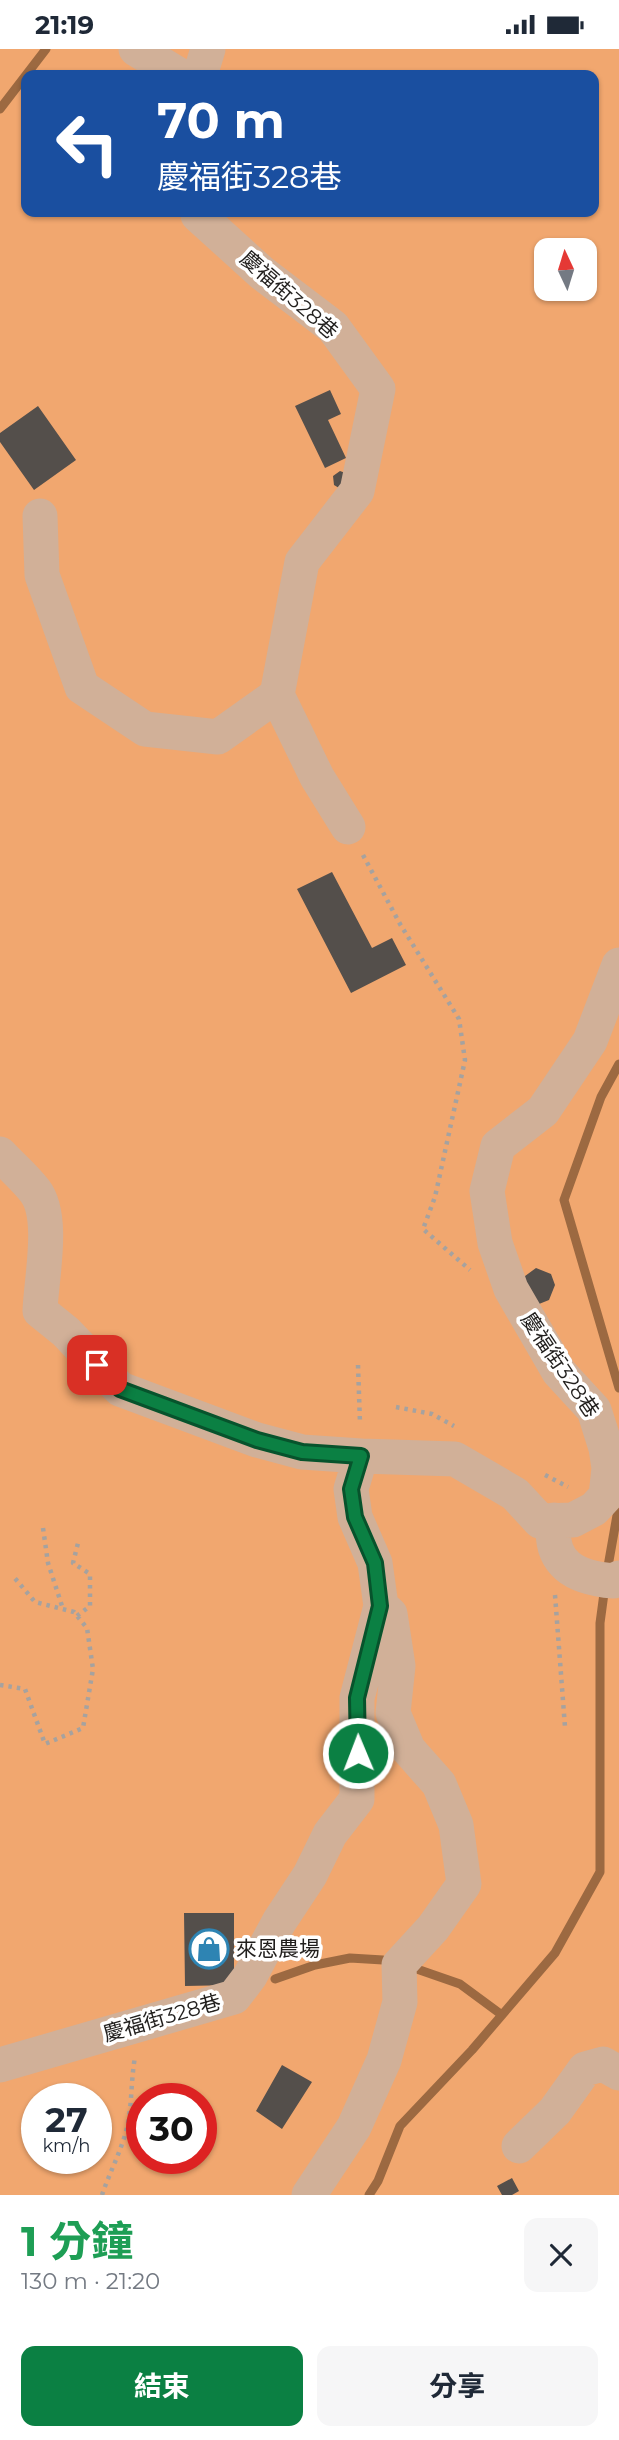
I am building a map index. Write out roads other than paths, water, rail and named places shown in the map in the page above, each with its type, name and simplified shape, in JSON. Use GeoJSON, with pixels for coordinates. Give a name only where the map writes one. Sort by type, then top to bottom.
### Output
{"type":"FeatureCollection","features":[{"type":"Feature","properties":{"kind":"street"},"geometry":{"type":"LineString","coordinates":[[136,49],[171,70]]}},
{"type":"Feature","properties":{"kind":"street"},"geometry":{"type":"LineString","coordinates":[[202,70],[208,49]]}},
{"type":"Feature","properties":{"kind":"street","name":"慶福街328巷"},"geometry":{"type":"LineString","coordinates":[[200,217],[262,273],[333,327],[378,389],[357,491],[302,562],[277,695]]}},
{"type":"Feature","properties":{"kind":"street"},"geometry":{"type":"LineString","coordinates":[[40,516],[42,575],[82,687],[145,729],[218,737],[277,695],[317,777],[348,827]]}},
{"type":"Feature","properties":{"kind":"street","name":"慶福街328巷"},"geometry":{"type":"LineString","coordinates":[[554,1520],[573,1520],[594,1509],[606,1496],[610,1468],[606,1448],[594,1410],[559,1372],[511,1289],[495,1243],[487,1191],[498,1146],[543,1111],[590,1041],[619,965]]}},
{"type":"Feature","properties":{"kind":"street"},"geometry":{"type":"LineString","coordinates":[[0,1154],[37,1193],[46,1225],[40,1311],[66,1332],[120,1389],[257,1440],[302,1452],[455,1459],[515,1494],[540,1521],[554,1520],[551,1540],[564,1565],[607,1579]]}},
{"type":"Feature","properties":{"kind":"street","name":"慶福街328巷"},"geometry":{"type":"LineString","coordinates":[[0,2065],[234,1997],[250,1976],[279,1922],[310,1875],[330,1834],[357,1799],[357,1698],[380,1606],[375,1563],[355,1517],[351,1489],[361,1456]]}},
{"type":"Feature","properties":{"kind":"street","name":"慶福街328巷"},"geometry":{"type":"LineString","coordinates":[[309,2195],[354,2127],[384,2060],[400,2002],[399,1965],[433,1929],[464,1884],[456,1825],[439,1784],[408,1749],[393,1713],[398,1666],[390,1614],[380,1606]]}},
{"type":"Feature","properties":{"kind":"street"},"geometry":{"type":"LineString","coordinates":[[519,2146],[555,2111],[585,2069],[603,2064],[619,2073]]}},
{"type":"Feature","properties":{"kind":"waterway"},"geometry":{"type":"LineString","coordinates":[[30,70],[46,49]]}},
{"type":"Feature","properties":{"kind":"waterway"},"geometry":{"type":"LineString","coordinates":[[0,109],[21,82]]}},
{"type":"Feature","properties":{"kind":"waterway"},"geometry":{"type":"LineString","coordinates":[[619,1064],[601,1097],[564,1200],[619,1388]]}},
{"type":"Feature","properties":{"kind":"waterway"},"geometry":{"type":"LineString","coordinates":[[607,1572],[619,1504]]}},
{"type":"Feature","properties":{"kind":"waterway"},"geometry":{"type":"LineString","coordinates":[[369,2195],[378,2181],[400,2126],[472,2050],[555,1953],[600,1872],[600,1623],[605,1586]]}},
{"type":"Feature","properties":{"kind":"waterway"},"geometry":{"type":"LineString","coordinates":[[275,1979],[315,1965],[350,1958],[383,1960]]}},
{"type":"Feature","properties":{"kind":"waterway"},"geometry":{"type":"LineString","coordinates":[[411,1967],[460,1984],[502,2015]]}},
{"type":"Feature","properties":{"kind":"place","name":"來恩農場"},"geometry":{"type":"Point","coordinates":[209,1949]}}]}
